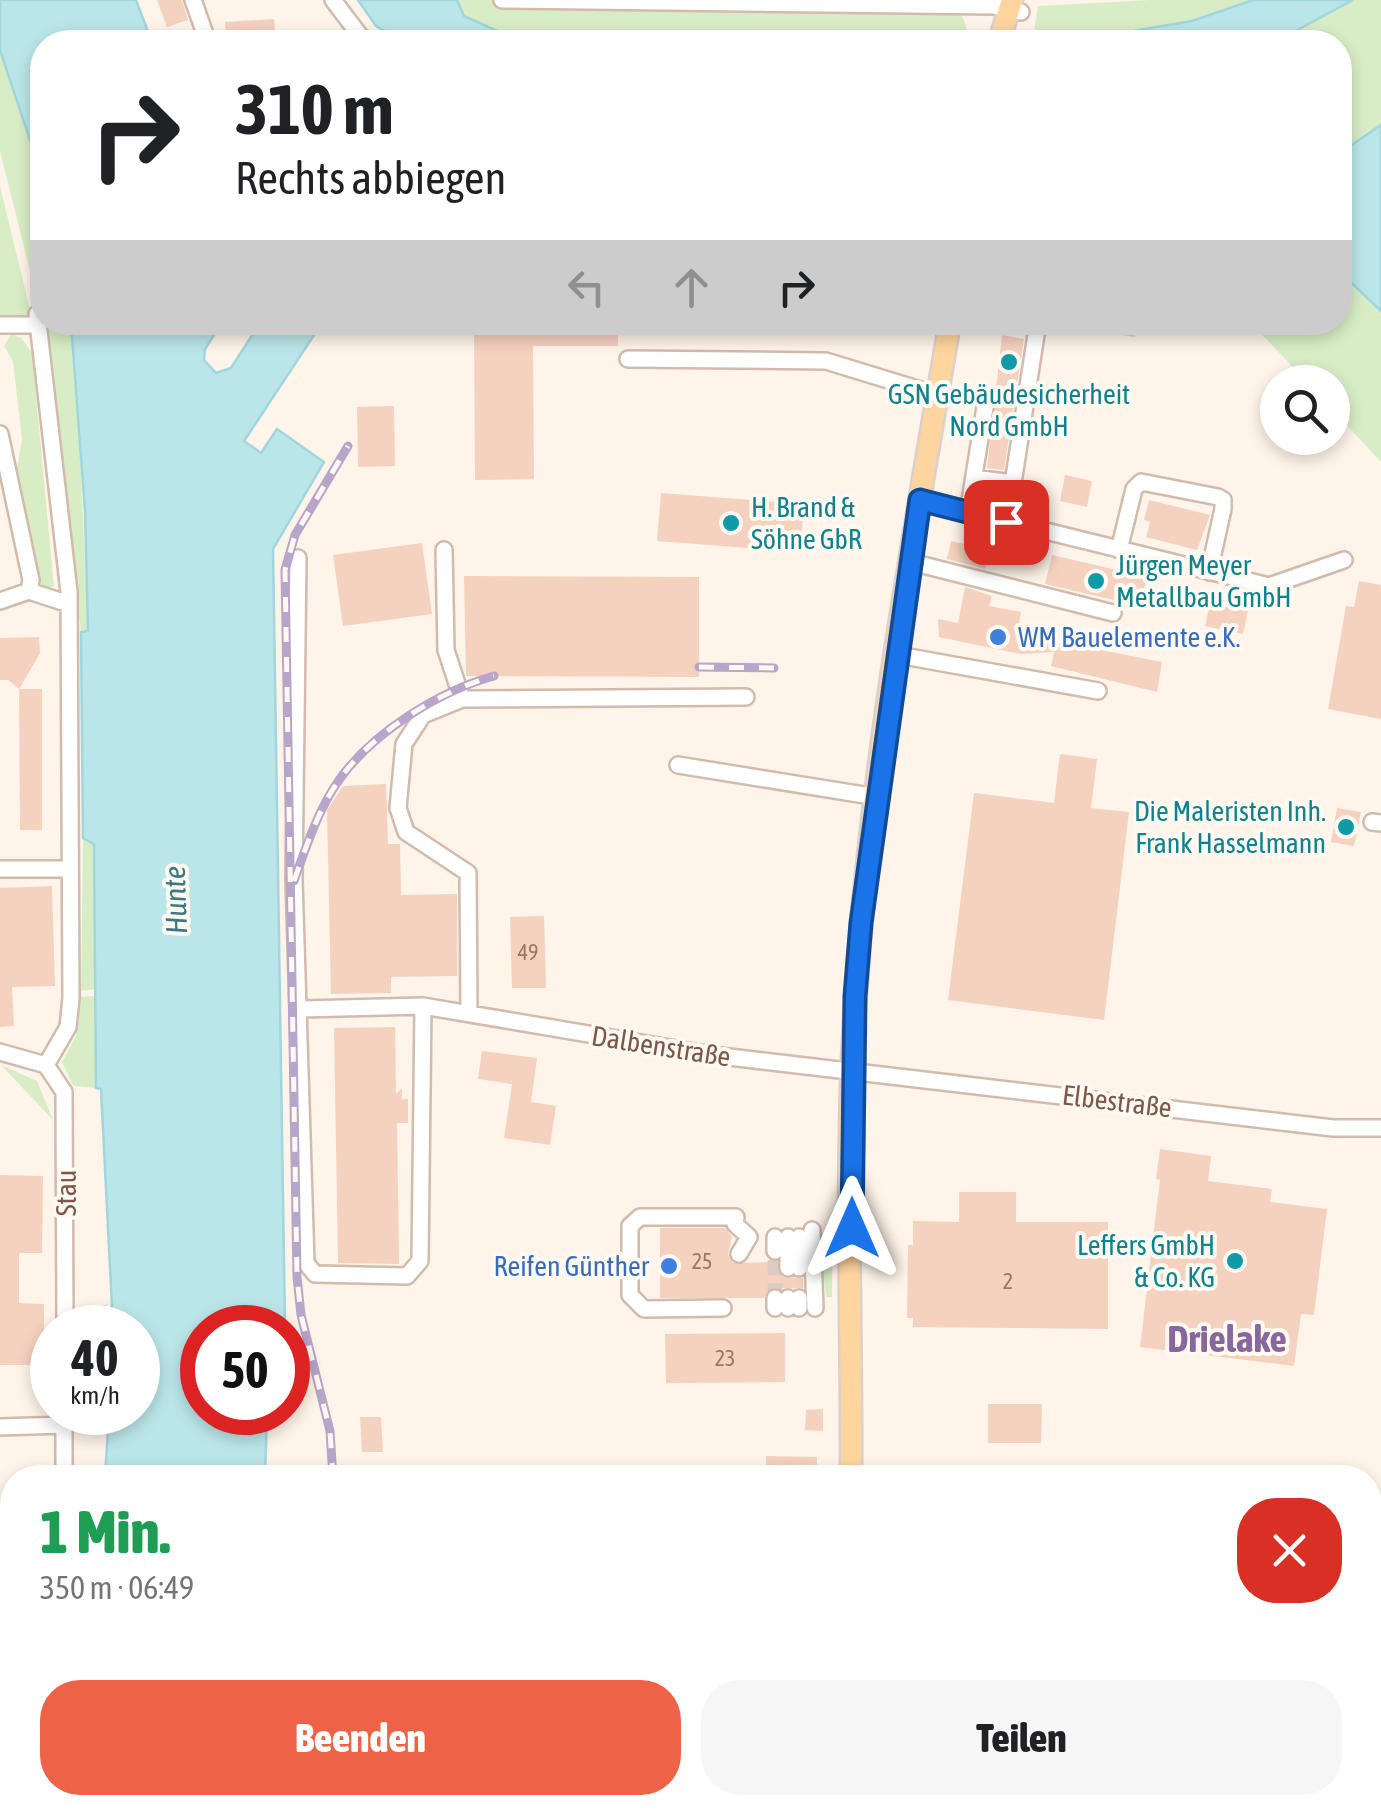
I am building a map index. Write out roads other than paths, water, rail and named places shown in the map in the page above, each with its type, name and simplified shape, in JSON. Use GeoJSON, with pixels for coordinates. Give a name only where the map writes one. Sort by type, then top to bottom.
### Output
{"type":"FeatureCollection","features":[{"type":"Feature","properties":{"kind":"main road"},"geometry":{"type":"LineString","coordinates":[[1004,30],[1014,6]]}},
{"type":"Feature","properties":{"kind":"main road"},"geometry":{"type":"LineString","coordinates":[[851,1465],[853,1071],[861,923],[920,500],[948,335]]}},
{"type":"Feature","properties":{"kind":"street"},"geometry":{"type":"LineString","coordinates":[[193,0],[204,30]]}},
{"type":"Feature","properties":{"kind":"street"},"geometry":{"type":"LineString","coordinates":[[333,0],[356,30]]}},
{"type":"Feature","properties":{"kind":"street"},"geometry":{"type":"LineString","coordinates":[[502,0],[1014,6]]}},
{"type":"Feature","properties":{"kind":"street"},"geometry":{"type":"LineString","coordinates":[[0,324],[30,321]]}},
{"type":"Feature","properties":{"kind":"street"},"geometry":{"type":"LineString","coordinates":[[0,1052],[46,1066],[68,1027],[69,604],[40,335]]}},
{"type":"Feature","properties":{"kind":"street"},"geometry":{"type":"LineString","coordinates":[[1006,522],[1036,335]]}},
{"type":"Feature","properties":{"kind":"street"},"geometry":{"type":"LineString","coordinates":[[628,359],[826,360],[937,395]]}},
{"type":"Feature","properties":{"kind":"street"},"geometry":{"type":"LineString","coordinates":[[968,513],[987,394]]}},
{"type":"Feature","properties":{"kind":"street"},"geometry":{"type":"LineString","coordinates":[[0,434],[31,580],[29,591]]}},
{"type":"Feature","properties":{"kind":"street"},"geometry":{"type":"LineString","coordinates":[[974,478],[1013,483]]}},
{"type":"Feature","properties":{"kind":"street"},"geometry":{"type":"LineString","coordinates":[[1120,550],[1134,489],[1140,482],[1218,497],[1223,500],[1223,509],[1209,572]]}},
{"type":"Feature","properties":{"kind":"street"},"geometry":{"type":"LineString","coordinates":[[920,500],[1269,586],[1344,560]]}},
{"type":"Feature","properties":{"kind":"street"},"geometry":{"type":"LineString","coordinates":[[444,550],[446,650],[462,700]]}},
{"type":"Feature","properties":{"kind":"street"},"geometry":{"type":"LineString","coordinates":[[298,558],[294,880],[306,1264],[315,1274],[408,1276],[420,1262],[422,1006]]}},
{"type":"Feature","properties":{"kind":"street"},"geometry":{"type":"LineString","coordinates":[[911,562],[1114,613]]}},
{"type":"Feature","properties":{"kind":"street"},"geometry":{"type":"LineString","coordinates":[[0,601],[29,591],[69,604]]}},
{"type":"Feature","properties":{"kind":"street"},"geometry":{"type":"LineString","coordinates":[[898,655],[1098,691]]}},
{"type":"Feature","properties":{"kind":"street"},"geometry":{"type":"LineString","coordinates":[[469,1013],[468,874],[406,832],[398,808],[404,744],[423,715],[462,700],[746,696]]}},
{"type":"Feature","properties":{"kind":"street"},"geometry":{"type":"LineString","coordinates":[[678,765],[878,796]]}},
{"type":"Feature","properties":{"kind":"street"},"geometry":{"type":"LineString","coordinates":[[0,869],[70,869]]}},
{"type":"Feature","properties":{"kind":"street","name":"Dalbenstraße"},"geometry":{"type":"LineString","coordinates":[[301,1009],[422,1006],[712,1055],[853,1071]]}},
{"type":"Feature","properties":{"kind":"street","name":"Stau"},"geometry":{"type":"LineString","coordinates":[[46,1066],[64,1092],[65,1305]]}},
{"type":"Feature","properties":{"kind":"street","name":"Elbestraße"},"geometry":{"type":"LineString","coordinates":[[853,1071],[1332,1128],[1381,1128]]}},
{"type":"Feature","properties":{"kind":"street"},"geometry":{"type":"LineString","coordinates":[[723,1308],[644,1309],[630,1295],[630,1226],[640,1217],[736,1217],[735,1224],[749,1237],[734,1242]]}},
{"type":"Feature","properties":{"kind":"street"},"geometry":{"type":"LineString","coordinates":[[791,1304],[790,1238],[794,1268]]}},
{"type":"Feature","properties":{"kind":"street"},"geometry":{"type":"LineString","coordinates":[[0,1427],[30,1423]]}},
{"type":"Feature","properties":{"kind":"street"},"geometry":{"type":"LineString","coordinates":[[64,1435],[64,1465]]}},
{"type":"Feature","properties":{"kind":"water"},"geometry":{"type":"Polygon","coordinates":[[[0,0],[136,0],[147,30],[30,30],[30,140],[0,50],[0,0]]]}},
{"type":"Feature","properties":{"kind":"water"},"geometry":{"type":"Polygon","coordinates":[[[358,0],[457,0],[464,16],[495,30],[383,30],[358,0]]]}},
{"type":"Feature","properties":{"kind":"water"},"geometry":{"type":"Polygon","coordinates":[[[1253,0],[1353,0],[1297,30],[1139,30],[1192,21],[1253,0]]]}},
{"type":"Feature","properties":{"kind":"water"},"geometry":{"type":"Polygon","coordinates":[[[1381,125],[1381,311],[1352,283],[1352,145],[1381,125]]]}},
{"type":"Feature","properties":{"kind":"water","name":"Hunte"},"geometry":{"type":"Polygon","coordinates":[[[72,335],[214,335],[205,349],[204,360],[216,373],[231,368],[252,335],[314,335],[244,441],[261,453],[277,429],[324,462],[273,549],[285,1305],[180,1305],[180,1435],[266,1435],[265,1465],[106,1465],[108,1435],[160,1435],[160,1305],[112,1305],[101,1089],[96,1088],[94,844],[83,838],[81,632],[88,631],[85,511],[72,335]]]}},
{"type":"Feature","properties":{"kind":"tunnel"},"geometry":{"type":"LineString","coordinates":[[775,1251],[775,1298]]}},
{"type":"Feature","properties":{"kind":"railway"},"geometry":{"type":"LineString","coordinates":[[332,1465],[330,1431],[301,1315],[297,1277],[285,570],[295,535],[348,446]]}},
{"type":"Feature","properties":{"kind":"railway"},"geometry":{"type":"LineString","coordinates":[[699,667],[774,668]]}},
{"type":"Feature","properties":{"kind":"railway"},"geometry":{"type":"LineString","coordinates":[[294,881],[325,804],[339,780],[369,746],[429,703],[494,676]]}},
{"type":"Feature","properties":{"kind":"place","name":"GSN Gebäudesicherheit Nord GmbH"},"geometry":{"type":"Point","coordinates":[1009,362]}},
{"type":"Feature","properties":{"kind":"place","name":"H. Brand & Söhne GbR"},"geometry":{"type":"Point","coordinates":[731,523]}},
{"type":"Feature","properties":{"kind":"place","name":"Jürgen Meyer Metallbau GmbH"},"geometry":{"type":"Point","coordinates":[1096,581]}},
{"type":"Feature","properties":{"kind":"place","name":"WM Bauelemente e.K."},"geometry":{"type":"Point","coordinates":[998,637]}},
{"type":"Feature","properties":{"kind":"place","name":"Die Maleristen Inh. Frank Hasselmann"},"geometry":{"type":"Point","coordinates":[1346,827]}},
{"type":"Feature","properties":{"kind":"place","name":"Leffers GmbH & Co. KG"},"geometry":{"type":"Point","coordinates":[1235,1261]}},
{"type":"Feature","properties":{"kind":"place","name":"Reifen Günther"},"geometry":{"type":"Point","coordinates":[669,1266]}},
{"type":"Feature","properties":{"kind":"district","name":"Drielake"},"geometry":{"type":"Point","coordinates":[1227,1339]}}]}
